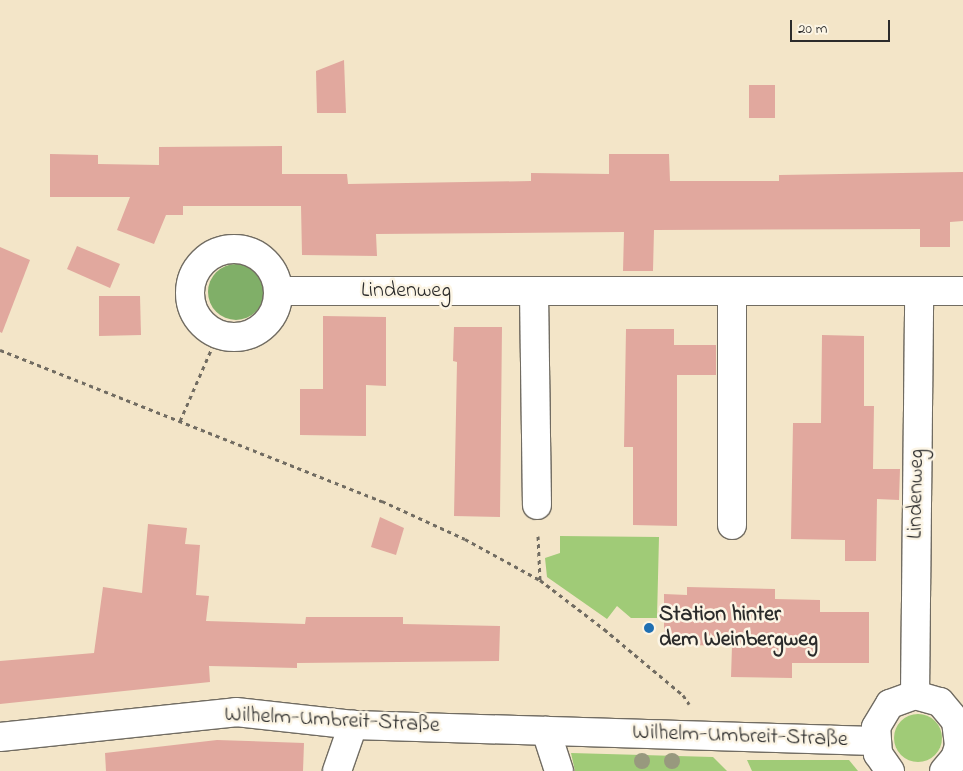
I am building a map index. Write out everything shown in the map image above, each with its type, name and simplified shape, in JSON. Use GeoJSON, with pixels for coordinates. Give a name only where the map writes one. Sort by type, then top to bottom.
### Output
{"type":"FeatureCollection","features":[{"type":"Feature","properties":{"kind":"street"},"geometry":{"type":"LineString","coordinates":[[228,249],[243,249],[268,264],[278,291],[276,306],[259,328],[232,337],[218,334],[196,316],[191,302],[190,288],[202,261],[228,249]]}},
{"type":"Feature","properties":{"kind":"street","name":"Lindenweg"},"geometry":{"type":"LineString","coordinates":[[278,291],[963,292]]}},
{"type":"Feature","properties":{"kind":"street"},"geometry":{"type":"LineString","coordinates":[[534,292],[537,505]]}},
{"type":"Feature","properties":{"kind":"street"},"geometry":{"type":"LineString","coordinates":[[732,292],[732,525]]}},
{"type":"Feature","properties":{"kind":"street","name":"Lindenweg"},"geometry":{"type":"LineString","coordinates":[[915,695],[919,292]]}},
{"type":"Feature","properties":{"kind":"street"},"geometry":{"type":"LineString","coordinates":[[890,771],[878,754],[874,740],[876,727],[890,704],[915,695],[940,702],[950,710],[961,734],[955,758],[944,771]]}},
{"type":"Feature","properties":{"kind":"street","name":"Wilhelm-Umbreit-Straße"},"geometry":{"type":"LineString","coordinates":[[0,737],[236,712],[352,725],[874,740]]}},
{"type":"Feature","properties":{"kind":"street"},"geometry":{"type":"LineString","coordinates":[[337,771],[352,725]]}},
{"type":"Feature","properties":{"kind":"street"},"geometry":{"type":"LineString","coordinates":[[546,731],[559,771]]}},
{"type":"Feature","properties":{"kind":"path"},"geometry":{"type":"LineString","coordinates":[[180,422],[218,334]]}},
{"type":"Feature","properties":{"kind":"path"},"geometry":{"type":"LineString","coordinates":[[0,350],[382,501],[465,539],[540,580],[683,695],[711,736]]}},
{"type":"Feature","properties":{"kind":"path"},"geometry":{"type":"LineString","coordinates":[[537,505],[540,580]]}},
{"type":"Feature","properties":{"kind":"green space"},"geometry":{"type":"Polygon","coordinates":[[[236,264],[247,266],[256,272],[262,281],[264,292],[262,303],[256,312],[247,318],[236,320],[225,318],[216,312],[210,303],[208,292],[210,281],[216,272],[225,266],[236,264]]]}},
{"type":"Feature","properties":{"kind":"green space"},"geometry":{"type":"Polygon","coordinates":[[[560,536],[659,537],[657,618],[631,618],[617,606],[607,619],[547,577],[545,558],[560,553],[560,536]]]}},
{"type":"Feature","properties":{"kind":"green space"},"geometry":{"type":"Polygon","coordinates":[[[913,714],[923,714],[932,718],[938,724],[941,729],[941,747],[932,758],[923,762],[913,762],[904,758],[898,752],[894,743],[894,733],[898,724],[904,718],[913,714]]]}},
{"type":"Feature","properties":{"kind":"green space"},"geometry":{"type":"Polygon","coordinates":[[[571,753],[713,757],[727,771],[575,771],[571,753]]]}},
{"type":"Feature","properties":{"kind":"green space"},"geometry":{"type":"Polygon","coordinates":[[[747,760],[849,760],[858,771],[752,771],[747,760]]]}},
{"type":"Feature","properties":{"kind":"building"},"geometry":{"type":"Polygon","coordinates":[[[344,60],[346,113],[317,113],[316,71],[344,60]]]}},
{"type":"Feature","properties":{"kind":"building"},"geometry":{"type":"Polygon","coordinates":[[[749,85],[775,85],[775,118],[749,118],[749,85]]]}},
{"type":"Feature","properties":{"kind":"building"},"geometry":{"type":"Polygon","coordinates":[[[282,146],[282,174],[347,174],[348,184],[531,181],[531,173],[609,174],[609,154],[669,154],[670,181],[779,181],[779,175],[963,172],[963,221],[950,222],[950,247],[920,247],[920,229],[654,230],[653,271],[623,271],[624,232],[376,234],[377,256],[302,255],[301,206],[183,206],[183,215],[166,215],[154,244],[117,230],[130,197],[50,197],[50,154],[98,155],[98,164],[159,165],[159,147],[282,146]]]}},
{"type":"Feature","properties":{"kind":"building"},"geometry":{"type":"Polygon","coordinates":[[[77,246],[120,264],[110,288],[67,269],[77,246]]]}},
{"type":"Feature","properties":{"kind":"building"},"geometry":{"type":"Polygon","coordinates":[[[0,247],[30,260],[2,333],[0,332],[0,247]]]}},
{"type":"Feature","properties":{"kind":"building"},"geometry":{"type":"Polygon","coordinates":[[[99,296],[140,296],[141,335],[99,336],[99,296]]]}},
{"type":"Feature","properties":{"kind":"building"},"geometry":{"type":"Polygon","coordinates":[[[323,316],[386,317],[386,386],[366,385],[366,436],[300,435],[300,389],[323,389],[323,316]]]}},
{"type":"Feature","properties":{"kind":"building"},"geometry":{"type":"Polygon","coordinates":[[[454,327],[502,327],[500,517],[454,516],[457,362],[453,361],[454,327]]]}},
{"type":"Feature","properties":{"kind":"building"},"geometry":{"type":"Polygon","coordinates":[[[626,329],[674,329],[674,345],[716,345],[716,375],[677,375],[677,526],[633,525],[633,447],[624,447],[626,329]]]}},
{"type":"Feature","properties":{"kind":"building"},"geometry":{"type":"Polygon","coordinates":[[[822,335],[864,336],[864,406],[874,406],[873,469],[900,469],[899,500],[877,499],[876,561],[845,561],[845,540],[791,539],[793,423],[821,423],[822,335]]]}},
{"type":"Feature","properties":{"kind":"building"},"geometry":{"type":"Polygon","coordinates":[[[380,517],[404,528],[396,555],[371,547],[380,517]]]}},
{"type":"Feature","properties":{"kind":"building"},"geometry":{"type":"Polygon","coordinates":[[[148,524],[187,528],[185,544],[200,545],[196,595],[209,596],[206,621],[305,624],[306,617],[403,617],[403,624],[500,626],[499,661],[297,663],[297,668],[209,666],[210,682],[0,704],[0,661],[94,653],[103,587],[142,593],[148,524]]]}},
{"type":"Feature","properties":{"kind":"building"},"geometry":{"type":"Polygon","coordinates":[[[687,587],[775,589],[775,599],[820,600],[820,612],[869,612],[869,663],[792,663],[792,678],[731,677],[732,646],[686,645],[686,639],[664,638],[664,594],[687,595],[687,587]]]}},
{"type":"Feature","properties":{"kind":"building"},"geometry":{"type":"Polygon","coordinates":[[[217,740],[304,743],[303,771],[106,771],[105,753],[217,740]]]}},
{"type":"Feature","properties":{"kind":"place","name":"Station hinter dem Weinbergweg"},"geometry":{"type":"Point","coordinates":[649,628]}}]}
